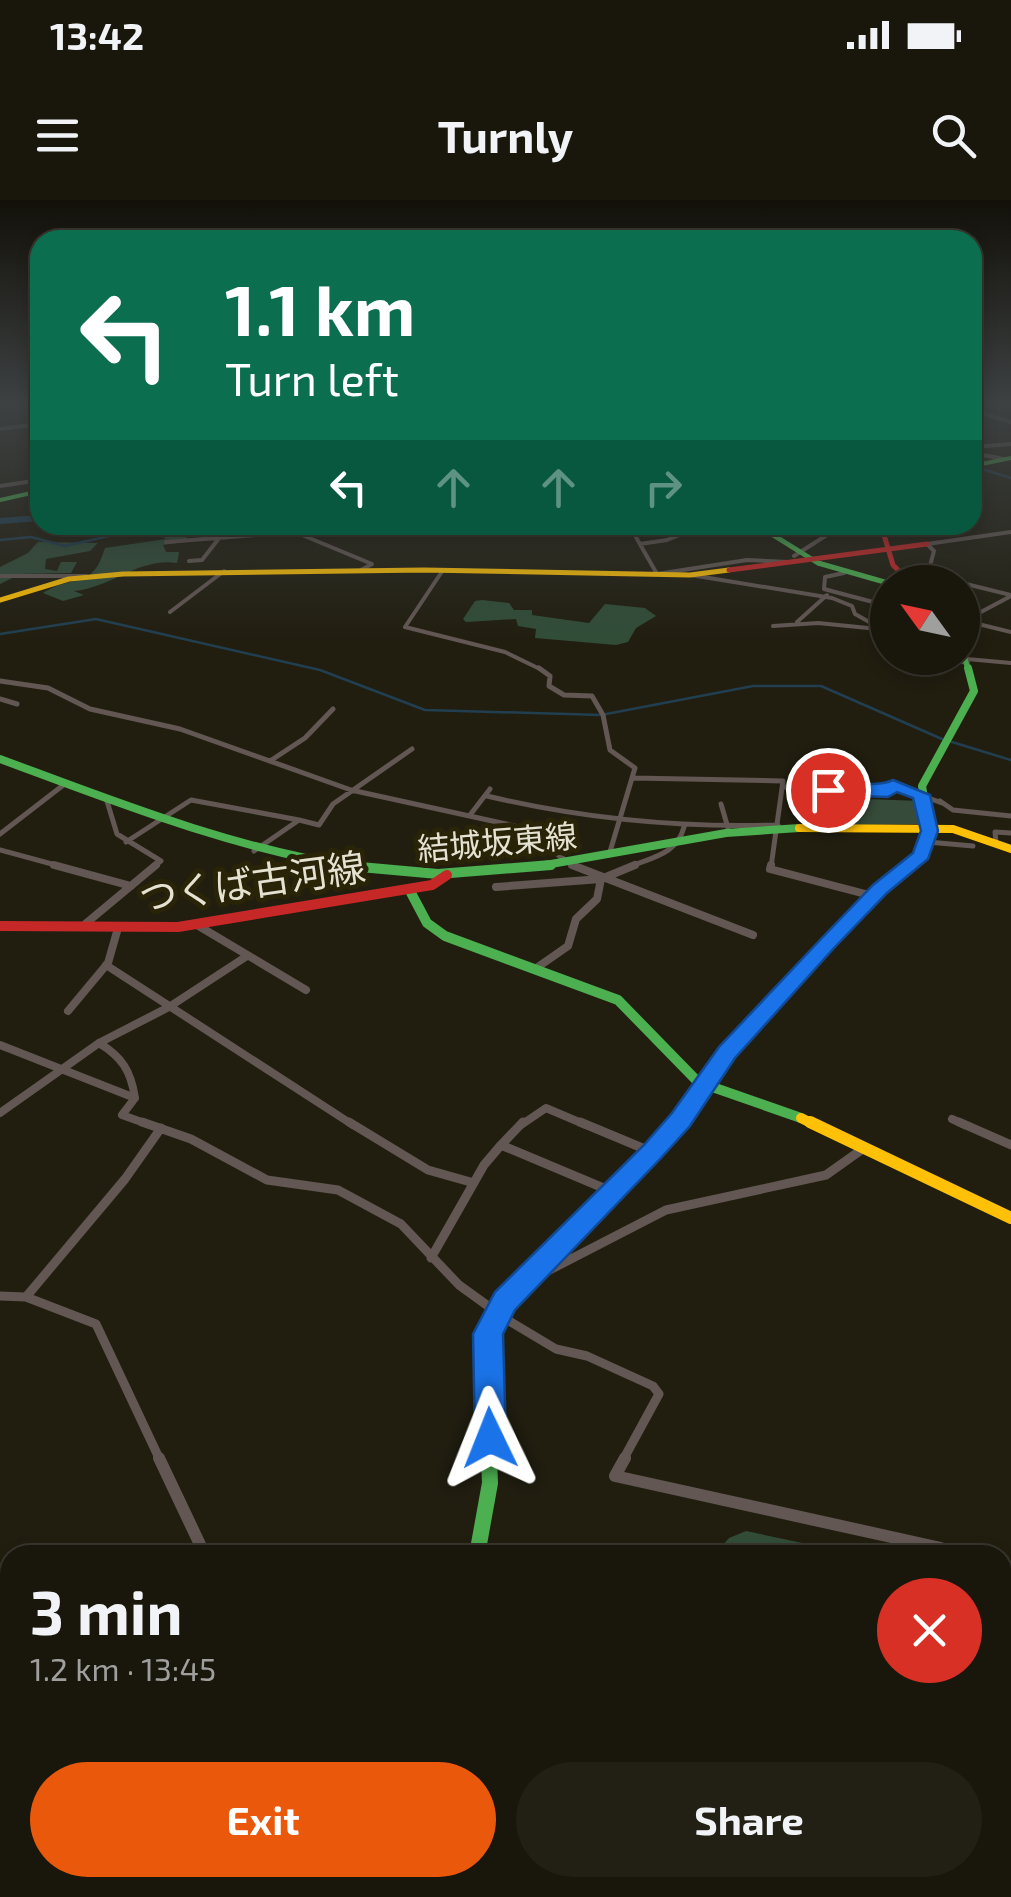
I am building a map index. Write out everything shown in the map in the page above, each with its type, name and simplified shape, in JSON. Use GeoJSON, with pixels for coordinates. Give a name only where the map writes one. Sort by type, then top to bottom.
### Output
{"type":"FeatureCollection","features":[{"type":"Feature","properties":{"kind":"street"},"geometry":{"type":"LineString","coordinates":[[0,486],[30,482]]}},
{"type":"Feature","properties":{"kind":"street"},"geometry":{"type":"LineString","coordinates":[[0,500],[30,494]]}},
{"type":"Feature","properties":{"kind":"street"},"geometry":{"type":"LineString","coordinates":[[690,575],[794,559],[884,536],[928,544],[1011,532]]}},
{"type":"Feature","properties":{"kind":"street"},"geometry":{"type":"LineString","coordinates":[[166,542],[256,535]]}},
{"type":"Feature","properties":{"kind":"street"},"geometry":{"type":"LineString","coordinates":[[300,535],[372,564],[361,570]]}},
{"type":"Feature","properties":{"kind":"street"},"geometry":{"type":"LineString","coordinates":[[635,535],[657,574]]}},
{"type":"Feature","properties":{"kind":"street"},"geometry":{"type":"LineString","coordinates":[[640,544],[680,535]]}},
{"type":"Feature","properties":{"kind":"street"},"geometry":{"type":"LineString","coordinates":[[769,535],[794,559]]}},
{"type":"Feature","properties":{"kind":"street"},"geometry":{"type":"LineString","coordinates":[[794,559],[828,535]]}},
{"type":"Feature","properties":{"kind":"street"},"geometry":{"type":"LineString","coordinates":[[884,536],[899,565]]}},
{"type":"Feature","properties":{"kind":"street"},"geometry":{"type":"LineString","coordinates":[[189,561],[202,560],[220,538]]}},
{"type":"Feature","properties":{"kind":"street"},"geometry":{"type":"LineString","coordinates":[[928,544],[934,551],[930,565]]}},
{"type":"Feature","properties":{"kind":"street"},"geometry":{"type":"LineString","coordinates":[[657,574],[747,560],[794,559],[870,578]]}},
{"type":"Feature","properties":{"kind":"street"},"geometry":{"type":"LineString","coordinates":[[0,576],[361,570],[690,575],[870,602]]}},
{"type":"Feature","properties":{"kind":"street"},"geometry":{"type":"LineString","coordinates":[[443,570],[404,626],[530,661],[550,676],[549,686],[554,691],[566,696],[592,696],[607,715],[607,746],[617,760],[633,765],[633,778],[609,855]]}},
{"type":"Feature","properties":{"kind":"street"},"geometry":{"type":"LineString","coordinates":[[170,612],[224,572]]}},
{"type":"Feature","properties":{"kind":"street"},"geometry":{"type":"LineString","coordinates":[[844,573],[823,578],[824,589],[870,622]]}},
{"type":"Feature","properties":{"kind":"street"},"geometry":{"type":"LineString","coordinates":[[0,600],[86,576]]}},
{"type":"Feature","properties":{"kind":"street"},"geometry":{"type":"LineString","coordinates":[[980,587],[1011,596]]}},
{"type":"Feature","properties":{"kind":"street"},"geometry":{"type":"LineString","coordinates":[[773,626],[803,621],[828,594]]}},
{"type":"Feature","properties":{"kind":"street"},"geometry":{"type":"LineString","coordinates":[[980,612],[1011,596]]}},
{"type":"Feature","properties":{"kind":"street"},"geometry":{"type":"LineString","coordinates":[[794,623],[870,626]]}},
{"type":"Feature","properties":{"kind":"street"},"geometry":{"type":"LineString","coordinates":[[980,624],[1011,632]]}},
{"type":"Feature","properties":{"kind":"street"},"geometry":{"type":"LineString","coordinates":[[980,662],[1011,663]]}},
{"type":"Feature","properties":{"kind":"street"},"geometry":{"type":"LineString","coordinates":[[480,1545],[490,1484],[487,1346],[496,1313],[652,1152],[727,1052],[873,896],[917,862],[928,842],[929,828],[921,795],[930,768],[971,699],[972,675]]}},
{"type":"Feature","properties":{"kind":"street"},"geometry":{"type":"LineString","coordinates":[[0,680],[62,692],[90,709],[180,730],[352,790],[515,826],[567,862],[601,879],[753,935]]}},
{"type":"Feature","properties":{"kind":"street"},"geometry":{"type":"LineString","coordinates":[[0,690],[14,684]]}},
{"type":"Feature","properties":{"kind":"street"},"geometry":{"type":"LineString","coordinates":[[0,699],[17,704]]}},
{"type":"Feature","properties":{"kind":"street"},"geometry":{"type":"LineString","coordinates":[[270,761],[306,738],[333,709]]}},
{"type":"Feature","properties":{"kind":"street"},"geometry":{"type":"LineString","coordinates":[[126,842],[166,820],[191,800],[319,825],[334,804],[412,749]]}},
{"type":"Feature","properties":{"kind":"street","name":"結城坂東線"},"geometry":{"type":"LineString","coordinates":[[0,759],[254,851],[349,870],[447,875],[567,862],[778,826],[961,830],[1011,849]]}},
{"type":"Feature","properties":{"kind":"street"},"geometry":{"type":"LineString","coordinates":[[633,778],[784,781],[770,869],[873,896]]}},
{"type":"Feature","properties":{"kind":"street"},"geometry":{"type":"LineString","coordinates":[[0,834],[66,782]]}},
{"type":"Feature","properties":{"kind":"street"},"geometry":{"type":"LineString","coordinates":[[784,788],[888,792],[893,785],[942,804],[1011,816]]}},
{"type":"Feature","properties":{"kind":"street"},"geometry":{"type":"LineString","coordinates":[[470,815],[488,793],[524,808],[684,828],[778,826]]}},
{"type":"Feature","properties":{"kind":"street"},"geometry":{"type":"LineString","coordinates":[[80,928],[161,861],[126,842],[108,816],[106,798]]}},
{"type":"Feature","properties":{"kind":"street"},"geometry":{"type":"LineString","coordinates":[[721,804],[728,828]]}},
{"type":"Feature","properties":{"kind":"street"},"geometry":{"type":"LineString","coordinates":[[924,814],[942,804]]}},
{"type":"Feature","properties":{"kind":"street"},"geometry":{"type":"LineString","coordinates":[[254,851],[299,820]]}},
{"type":"Feature","properties":{"kind":"street"},"geometry":{"type":"LineString","coordinates":[[496,888],[601,879],[655,858],[680,843],[684,828]]}},
{"type":"Feature","properties":{"kind":"street"},"geometry":{"type":"LineString","coordinates":[[996,842],[995,832],[1011,834]]}},
{"type":"Feature","properties":{"kind":"street"},"geometry":{"type":"LineString","coordinates":[[928,842],[973,846]]}},
{"type":"Feature","properties":{"kind":"street"},"geometry":{"type":"LineString","coordinates":[[0,850],[132,886]]}},
{"type":"Feature","properties":{"kind":"street","name":"つくば古河線"},"geometry":{"type":"LineString","coordinates":[[0,926],[118,928],[197,924],[409,889],[437,883],[447,875]]}},
{"type":"Feature","properties":{"kind":"street"},"geometry":{"type":"LineString","coordinates":[[535,969],[568,946],[576,919],[597,900],[601,879]]}},
{"type":"Feature","properties":{"kind":"street"},"geometry":{"type":"LineString","coordinates":[[409,889],[435,930],[618,1000],[678,1066],[704,1084],[776,1108],[1011,1218]]}},
{"type":"Feature","properties":{"kind":"street"},"geometry":{"type":"LineString","coordinates":[[197,924],[306,990]]}},
{"type":"Feature","properties":{"kind":"street"},"geometry":{"type":"LineString","coordinates":[[68,1011],[106,965],[118,944],[118,928]]}},
{"type":"Feature","properties":{"kind":"street"},"geometry":{"type":"LineString","coordinates":[[0,1113],[56,1070],[169,1007],[247,956]]}},
{"type":"Feature","properties":{"kind":"street"},"geometry":{"type":"LineString","coordinates":[[106,965],[398,1154],[428,1170],[474,1183]]}},
{"type":"Feature","properties":{"kind":"street"},"geometry":{"type":"LineString","coordinates":[[99,1043],[124,1059],[131,1071],[135,1098],[122,1115],[240,1162],[266,1180],[338,1190],[401,1224],[431,1258],[496,1313],[556,1349],[587,1356],[660,1394],[615,1476],[927,1545]]}},
{"type":"Feature","properties":{"kind":"street"},"geometry":{"type":"LineString","coordinates":[[0,1046],[135,1098]]}},
{"type":"Feature","properties":{"kind":"street"},"geometry":{"type":"LineString","coordinates":[[431,1258],[474,1183],[502,1144],[528,1117],[546,1108],[652,1152]]}},
{"type":"Feature","properties":{"kind":"street"},"geometry":{"type":"LineString","coordinates":[[952,1118],[1011,1145]]}},
{"type":"Feature","properties":{"kind":"street"},"geometry":{"type":"LineString","coordinates":[[26,1297],[125,1180],[161,1128]]}},
{"type":"Feature","properties":{"kind":"street"},"geometry":{"type":"LineString","coordinates":[[502,1144],[614,1192]]}},
{"type":"Feature","properties":{"kind":"street"},"geometry":{"type":"LineString","coordinates":[[518,1287],[666,1210],[826,1175],[864,1148]]}},
{"type":"Feature","properties":{"kind":"street"},"geometry":{"type":"LineString","coordinates":[[0,1296],[26,1297],[96,1324],[200,1545]]}},
{"type":"Feature","properties":{"kind":"green space"},"geometry":{"type":"Polygon","coordinates":[[[160,535],[188,536],[184,542],[163,545],[166,552],[179,552],[177,563],[138,568],[100,585],[74,591],[84,595],[63,601],[43,593],[88,576],[105,548],[166,539],[160,535]]]}},
{"type":"Feature","properties":{"kind":"green space"},"geometry":{"type":"Polygon","coordinates":[[[38,542],[98,543],[90,551],[46,559],[45,569],[57,571],[61,562],[77,562],[71,573],[20,574],[0,584],[0,567],[28,553],[38,542]]]}},
{"type":"Feature","properties":{"kind":"green space"},"geometry":{"type":"Polygon","coordinates":[[[475,601],[509,603],[514,610],[532,610],[532,615],[589,623],[605,604],[645,608],[656,616],[636,628],[628,642],[616,645],[535,638],[536,629],[518,626],[516,619],[466,622],[463,619],[475,601]]]}},
{"type":"Feature","properties":{"kind":"green space"},"geometry":{"type":"Polygon","coordinates":[[[813,797],[920,801],[922,824],[825,825],[823,817],[814,816],[813,797]]]}},
{"type":"Feature","properties":{"kind":"green space"},"geometry":{"type":"Polygon","coordinates":[[[746,1531],[812,1545],[723,1545],[746,1531]]]}},
{"type":"Feature","properties":{"kind":"waterway"},"geometry":{"type":"LineString","coordinates":[[26,519],[30,519]]}},
{"type":"Feature","properties":{"kind":"waterway"},"geometry":{"type":"LineString","coordinates":[[0,521],[30,519]]}},
{"type":"Feature","properties":{"kind":"waterway"},"geometry":{"type":"LineString","coordinates":[[0,540],[31,537],[65,546],[114,535]]}},
{"type":"Feature","properties":{"kind":"waterway"},"geometry":{"type":"LineString","coordinates":[[0,634],[96,619],[320,670],[425,710],[601,715],[753,686],[821,686],[942,739]]}},
{"type":"Feature","properties":{"kind":"waterway"},"geometry":{"type":"LineString","coordinates":[[952,742],[1011,760]]}},
{"type":"Feature","properties":{"kind":"traffic: fast"},"geometry":{"type":"LineString","coordinates":[[0,500],[30,493]]}},
{"type":"Feature","properties":{"kind":"traffic: fast"},"geometry":{"type":"LineString","coordinates":[[769,535],[818,563],[870,579]]}},
{"type":"Feature","properties":{"kind":"traffic: fast"},"geometry":{"type":"LineString","coordinates":[[929,828],[922,786],[974,691],[970,675]]}},
{"type":"Feature","properties":{"kind":"traffic: fast"},"geometry":{"type":"LineString","coordinates":[[0,759],[186,827],[309,860],[372,870],[438,874],[506,871],[726,833],[799,828]]}},
{"type":"Feature","properties":{"kind":"traffic: fast"},"geometry":{"type":"LineString","coordinates":[[479,1545],[490,1483],[487,1346],[496,1313],[681,1120],[727,1053],[827,944],[880,889],[917,862],[928,842],[929,828]]}},
{"type":"Feature","properties":{"kind":"traffic: fast"},"geometry":{"type":"LineString","coordinates":[[409,889],[427,923],[445,936],[618,1000],[698,1082],[801,1118]]}},
{"type":"Feature","properties":{"kind":"traffic: slow"},"geometry":{"type":"LineString","coordinates":[[0,600],[69,579],[123,574],[424,570],[690,575],[729,570]]}},
{"type":"Feature","properties":{"kind":"traffic: slow"},"geometry":{"type":"LineString","coordinates":[[799,828],[953,829],[1011,849]]}},
{"type":"Feature","properties":{"kind":"traffic: slow"},"geometry":{"type":"LineString","coordinates":[[801,1118],[1011,1218]]}},
{"type":"Feature","properties":{"kind":"traffic: jam"},"geometry":{"type":"LineString","coordinates":[[884,535],[893,565]]}},
{"type":"Feature","properties":{"kind":"traffic: jam"},"geometry":{"type":"LineString","coordinates":[[729,570],[927,544]]}},
{"type":"Feature","properties":{"kind":"traffic: jam"},"geometry":{"type":"LineString","coordinates":[[0,926],[178,927],[432,885],[447,875]]}},
{"type":"Feature","properties":{"kind":"route"},"geometry":{"type":"LineString","coordinates":[[490,1438],[487,1346],[496,1313],[681,1120],[727,1052],[827,944],[880,889],[922,855],[930,831],[921,795],[893,785],[888,792],[828,790]]}}]}
